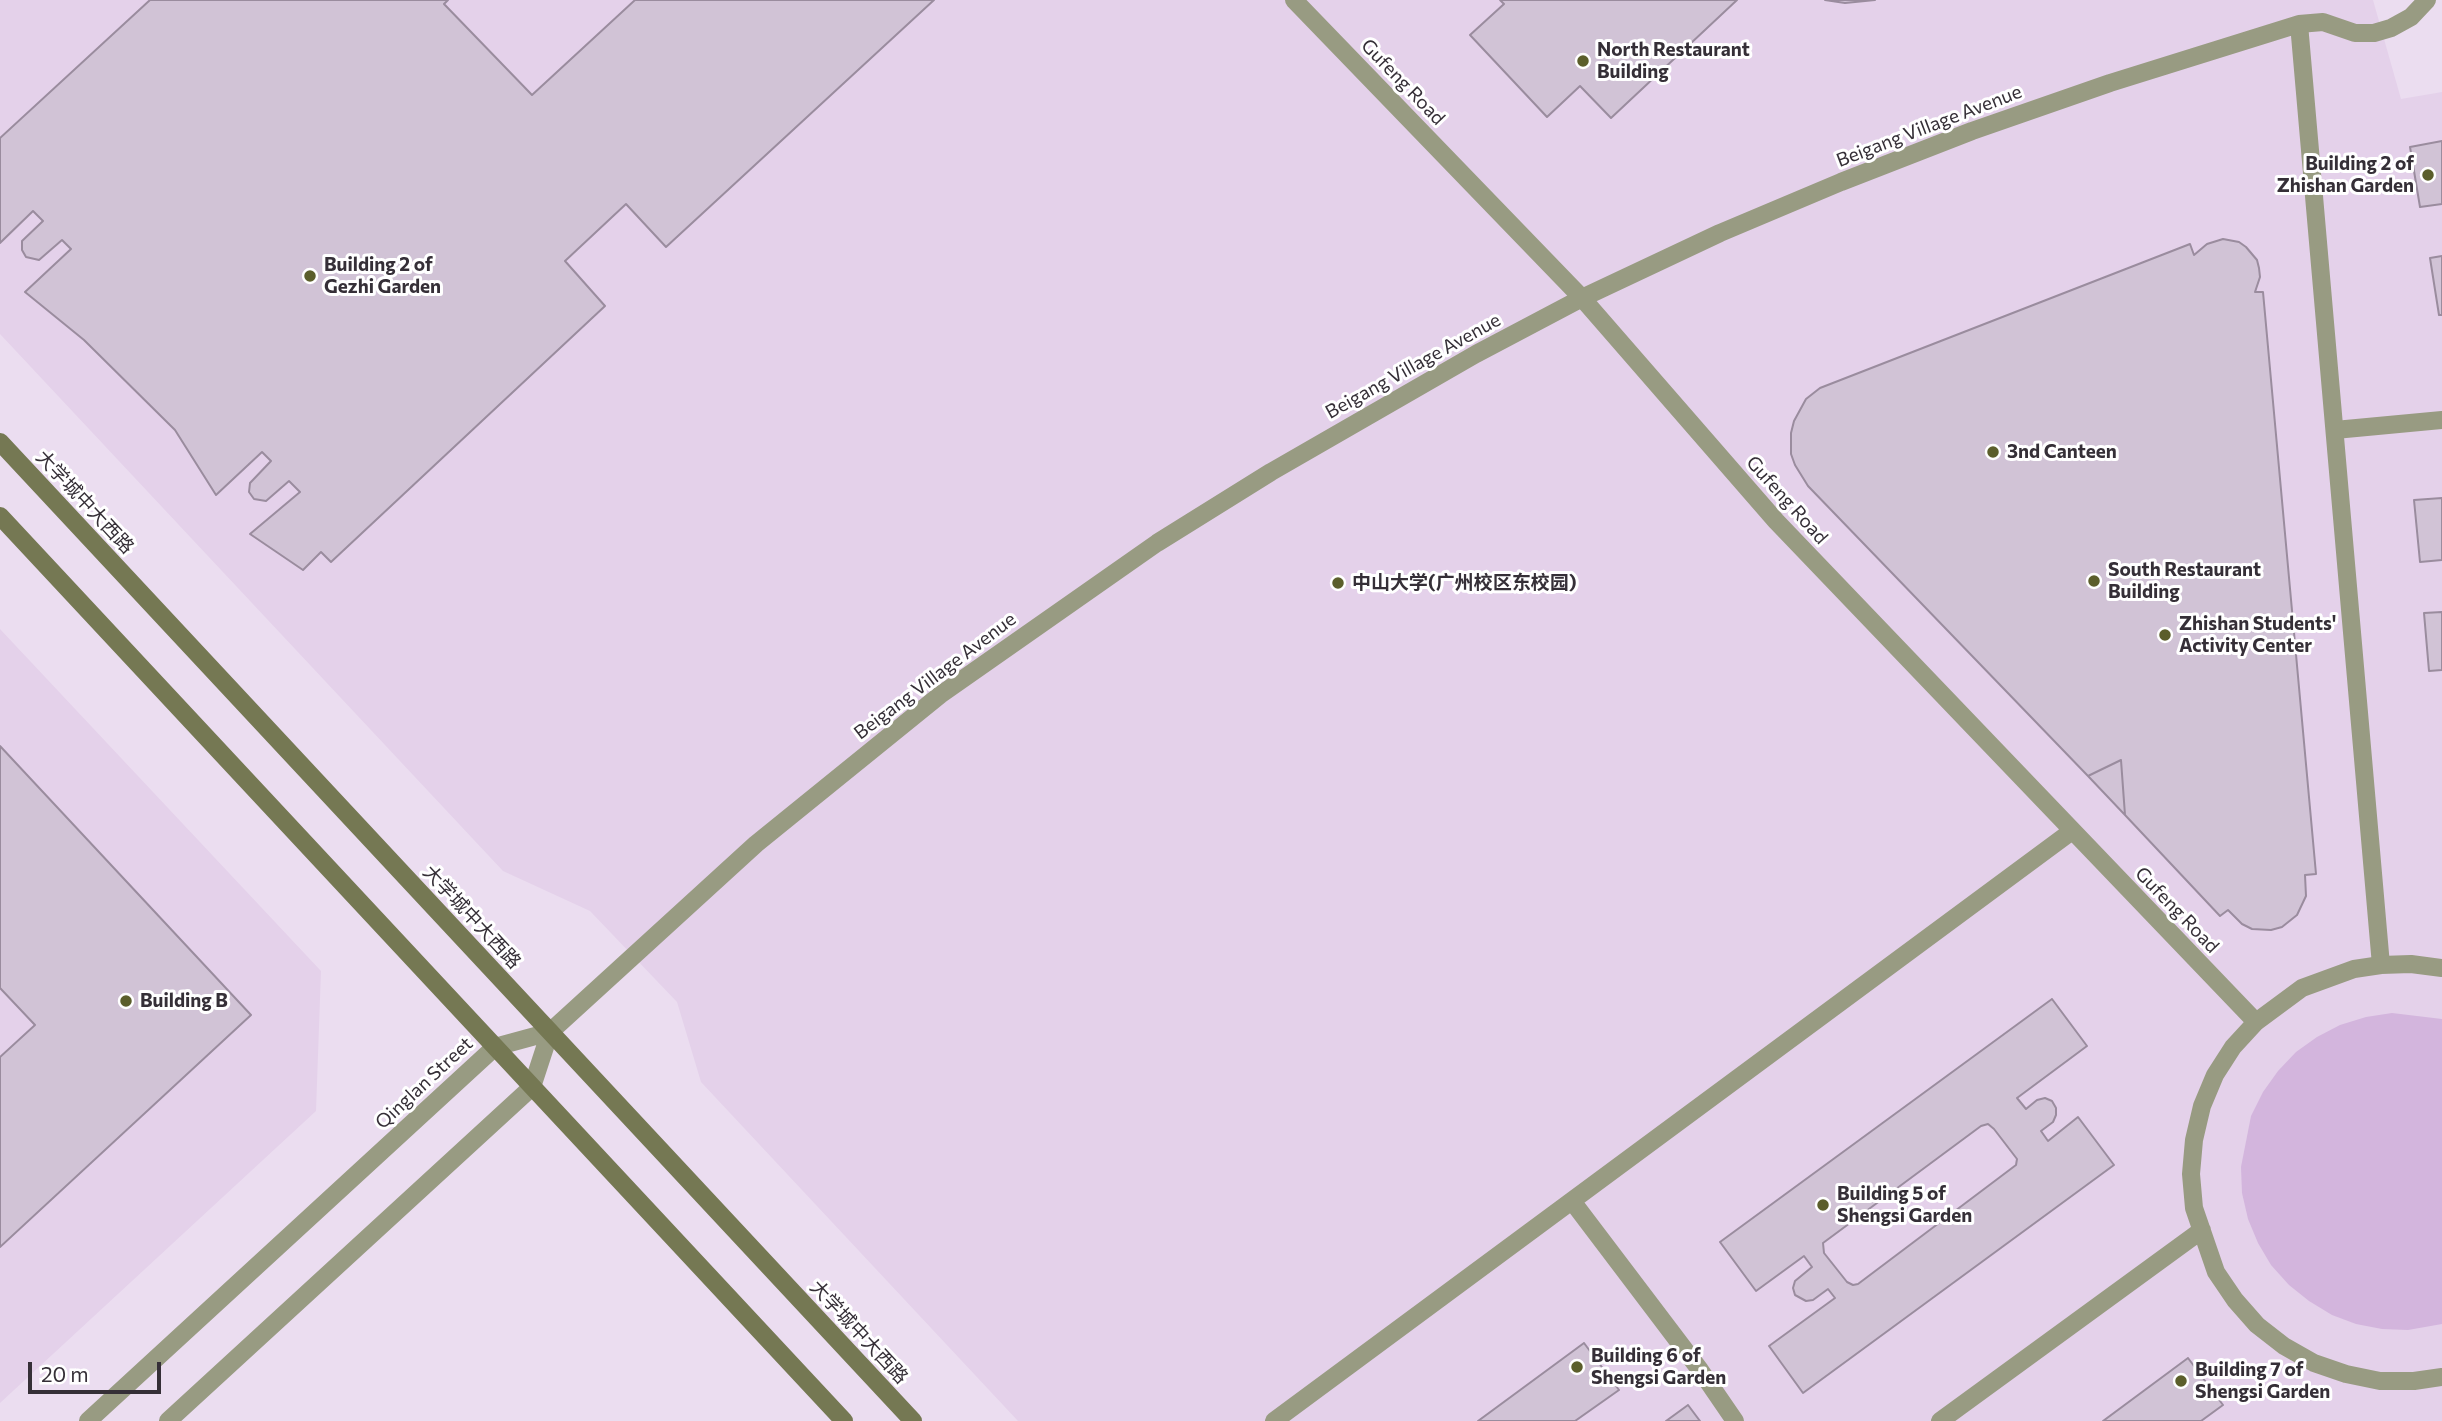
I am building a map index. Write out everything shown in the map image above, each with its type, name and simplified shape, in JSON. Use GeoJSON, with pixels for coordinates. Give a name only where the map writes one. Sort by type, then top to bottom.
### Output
{"type":"FeatureCollection","features":[{"type":"Feature","properties":{"kind":"main road","name":"大学城中大西路"},"geometry":{"type":"LineString","coordinates":[[0,442],[913,1421]]}},
{"type":"Feature","properties":{"kind":"main road"},"geometry":{"type":"LineString","coordinates":[[0,516],[844,1421]]}},
{"type":"Feature","properties":{"kind":"street","name":"Gufeng Road"},"geometry":{"type":"LineString","coordinates":[[1294,0],[1582,298],[1776,521],[2256,1021]]}},
{"type":"Feature","properties":{"kind":"street","name":"Beigang Village Avenue"},"geometry":{"type":"LineString","coordinates":[[550,1032],[756,844],[940,695],[1157,542],[1271,472],[1476,354],[1582,298],[1720,233],[1972,131],[2122,79],[2300,24],[2323,22],[2356,33],[2374,33],[2412,17],[2427,0]]}},
{"type":"Feature","properties":{"kind":"street"},"geometry":{"type":"LineString","coordinates":[[2300,24],[2381,965]]}},
{"type":"Feature","properties":{"kind":"street"},"geometry":{"type":"LineString","coordinates":[[2335,430],[2442,420]]}},
{"type":"Feature","properties":{"kind":"street"},"geometry":{"type":"LineString","coordinates":[[1274,1421],[2072,831]]}},
{"type":"Feature","properties":{"kind":"street"},"geometry":{"type":"LineString","coordinates":[[2442,968],[2411,964],[2381,965],[2345,972],[2302,988],[2256,1021],[2233,1047],[2215,1075],[2202,1107],[2194,1140],[2191,1174],[2194,1208],[2216,1272],[2235,1300],[2257,1325],[2284,1346],[2314,1363],[2346,1374],[2380,1381],[2414,1381],[2442,1377]]}},
{"type":"Feature","properties":{"kind":"street"},"geometry":{"type":"LineString","coordinates":[[168,1421],[532,1087],[550,1032]]}},
{"type":"Feature","properties":{"kind":"street","name":"Qinglan Street"},"geometry":{"type":"LineString","coordinates":[[88,1421],[495,1047],[550,1032]]}},
{"type":"Feature","properties":{"kind":"street"},"geometry":{"type":"LineString","coordinates":[[1572,1201],[1700,1370],[1735,1421]]}},
{"type":"Feature","properties":{"kind":"street"},"geometry":{"type":"LineString","coordinates":[[1940,1421],[2202,1230]]}},
{"type":"Feature","properties":{"kind":"shaded area","name":"中山大学(广州校区东校园)"},"geometry":{"type":"Polygon","coordinates":[[[0,0],[2373,0],[2401,99],[2442,92],[2442,1421],[1018,1421],[701,1082],[677,1002],[590,911],[503,871],[0,334],[0,0]]]}},
{"type":"Feature","properties":{"kind":"shaded area"},"geometry":{"type":"Polygon","coordinates":[[[0,629],[321,971],[316,1111],[0,1403],[0,629]]]}},
{"type":"Feature","properties":{"kind":"shaded area"},"geometry":{"type":"Polygon","coordinates":[[[2392,1013],[2442,1019],[2442,1324],[2408,1330],[2356,1324],[2332,1315],[2289,1285],[2271,1265],[2258,1243],[2248,1219],[2242,1193],[2241,1167],[2251,1116],[2278,1071],[2296,1052],[2340,1025],[2392,1013]]]}},
{"type":"Feature","properties":{"kind":"building","name":"Building 2 of Gezhi Garden"},"geometry":{"type":"Polygon","coordinates":[[[150,0],[448,0],[444,4],[532,95],[635,0],[934,0],[666,247],[626,204],[565,261],[605,306],[331,562],[321,552],[303,570],[250,534],[300,492],[289,481],[266,501],[254,499],[249,492],[250,483],[271,461],[262,452],[216,495],[175,430],[84,340],[25,292],[71,249],[62,240],[39,260],[26,257],[22,250],[22,241],[43,221],[33,211],[0,243],[0,138],[150,0]]]}},
{"type":"Feature","properties":{"kind":"building","name":"North Restaurant Building"},"geometry":{"type":"Polygon","coordinates":[[[1500,0],[1737,0],[1611,118],[1580,86],[1547,117],[1470,35],[1504,4],[1500,0]]]}},
{"type":"Feature","properties":{"kind":"building"},"geometry":{"type":"Polygon","coordinates":[[[1825,0],[1875,0],[1845,3],[1825,0]]]}},
{"type":"Feature","properties":{"kind":"building","name":"Building 2 of Zhishan Garden"},"geometry":{"type":"Polygon","coordinates":[[[2442,141],[2442,204],[2420,207],[2410,147],[2442,141]]]}},
{"type":"Feature","properties":{"kind":"building","name":"South Restaurant Building"},"geometry":{"type":"Polygon","coordinates":[[[2223,239],[2239,242],[2257,260],[2260,277],[2255,292],[2263,292],[2316,874],[2305,875],[2306,896],[2297,915],[2282,927],[2271,930],[2252,929],[2242,924],[2228,910],[2220,916],[2125,815],[2121,760],[2088,776],[1808,486],[1791,454],[1794,421],[1806,399],[1820,388],[2190,244],[2194,255],[2207,244],[2223,239]]]}},
{"type":"Feature","properties":{"kind":"building"},"geometry":{"type":"Polygon","coordinates":[[[2442,256],[2442,315],[2439,315],[2430,258],[2442,256]]]}},
{"type":"Feature","properties":{"kind":"building"},"geometry":{"type":"Polygon","coordinates":[[[2442,498],[2442,560],[2420,562],[2414,500],[2442,498]]]}},
{"type":"Feature","properties":{"kind":"building"},"geometry":{"type":"Polygon","coordinates":[[[2442,612],[2442,670],[2429,671],[2424,613],[2442,612]]]}},
{"type":"Feature","properties":{"kind":"building","name":"Building B"},"geometry":{"type":"Polygon","coordinates":[[[0,746],[251,1015],[0,1247],[0,1057],[35,1025],[0,988],[0,746]]]}},
{"type":"Feature","properties":{"kind":"building"},"geometry":{"type":"Polygon","coordinates":[[[2121,760],[2123,788],[2125,815],[2088,776],[2121,760]]]}},
{"type":"Feature","properties":{"kind":"building","name":"Building 5 of Shengsi Garden"},"geometry":{"type":"Polygon","coordinates":[[[2052,999],[2087,1046],[2017,1098],[2026,1109],[2037,1100],[2045,1098],[2052,1101],[2056,1115],[2053,1122],[2041,1131],[2048,1141],[2078,1117],[2114,1165],[1803,1393],[1769,1346],[1835,1298],[1828,1289],[1813,1300],[1806,1301],[1795,1295],[1795,1281],[1812,1267],[1804,1256],[1756,1291],[1720,1242],[2052,999]],[[1988,1124],[1981,1126],[1823,1243],[1824,1253],[1847,1282],[1858,1284],[2016,1165],[2017,1159],[1988,1124]]]}},
{"type":"Feature","properties":{"kind":"building","name":"Building 6 of Shengsi Garden"},"geometry":{"type":"Polygon","coordinates":[[[1584,1343],[1619,1390],[1575,1421],[1478,1421],[1584,1343]]]}},
{"type":"Feature","properties":{"kind":"building","name":"Building 7 of Shengsi Garden"},"geometry":{"type":"Polygon","coordinates":[[[2188,1358],[2223,1405],[2201,1421],[2103,1421],[2188,1358]]]}},
{"type":"Feature","properties":{"kind":"building","name":"Building 6 of Shengsi Garden"},"geometry":{"type":"Polygon","coordinates":[[[1688,1405],[1700,1421],[1666,1421],[1688,1405]]]}},
{"type":"Feature","properties":{"kind":"place","name":"North Restaurant Building"},"geometry":{"type":"Point","coordinates":[1583,61]}},
{"type":"Feature","properties":{"kind":"place","name":"Building 2 of Zhishan Garden"},"geometry":{"type":"Point","coordinates":[2428,175]}},
{"type":"Feature","properties":{"kind":"place","name":"Building 2 of Gezhi Garden"},"geometry":{"type":"Point","coordinates":[310,276]}},
{"type":"Feature","properties":{"kind":"place","name":"3nd Canteen"},"geometry":{"type":"Point","coordinates":[1993,452]}},
{"type":"Feature","properties":{"kind":"place","name":"South Restaurant Building"},"geometry":{"type":"Point","coordinates":[2094,581]}},
{"type":"Feature","properties":{"kind":"place","name":"中山大学(广州校区东校园)"},"geometry":{"type":"Point","coordinates":[1338,583]}},
{"type":"Feature","properties":{"kind":"place","name":"Zhishan Students' Activity Center"},"geometry":{"type":"Point","coordinates":[2165,635]}},
{"type":"Feature","properties":{"kind":"place","name":"Building B"},"geometry":{"type":"Point","coordinates":[126,1001]}},
{"type":"Feature","properties":{"kind":"place","name":"Building 5 of Shengsi Garden"},"geometry":{"type":"Point","coordinates":[1823,1205]}},
{"type":"Feature","properties":{"kind":"place","name":"Building 6 of Shengsi Garden"},"geometry":{"type":"Point","coordinates":[1577,1367]}},
{"type":"Feature","properties":{"kind":"place","name":"Building 7 of Shengsi Garden"},"geometry":{"type":"Point","coordinates":[2181,1381]}}]}
